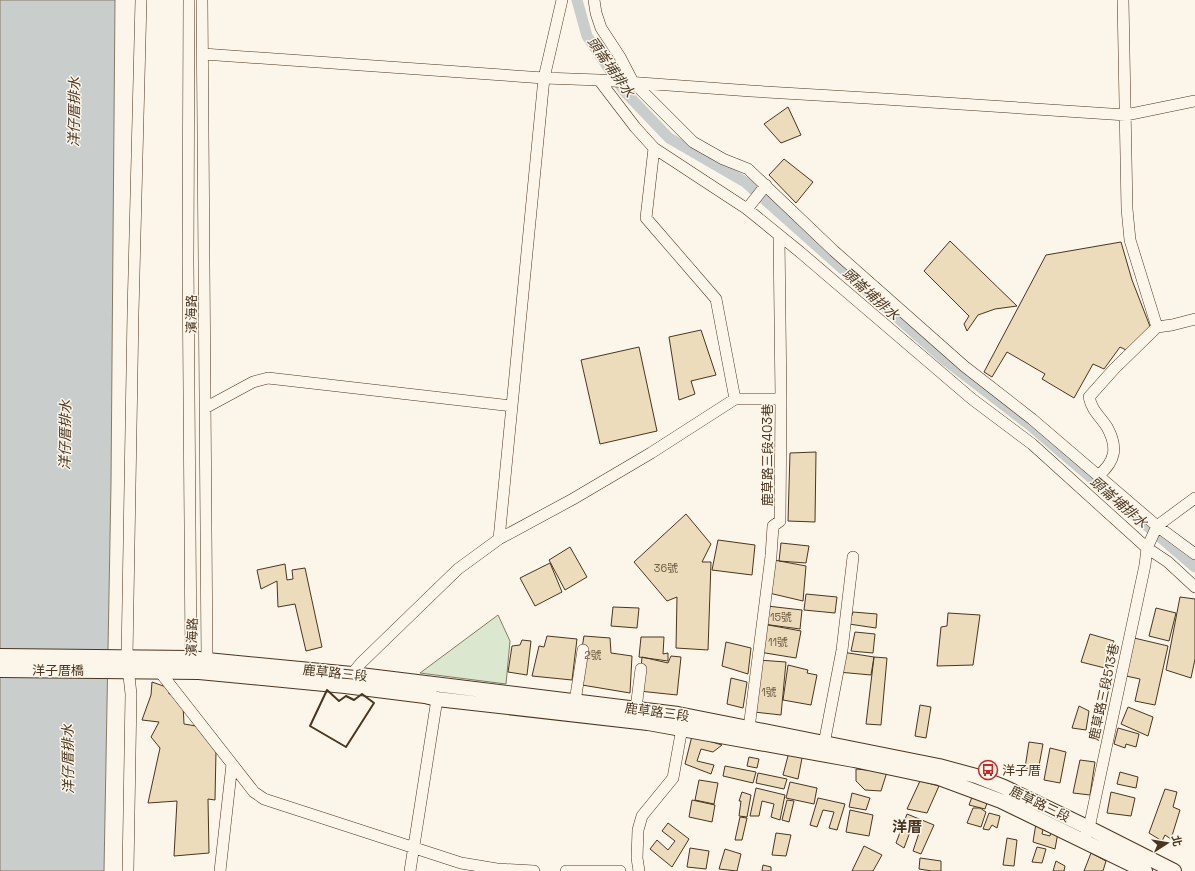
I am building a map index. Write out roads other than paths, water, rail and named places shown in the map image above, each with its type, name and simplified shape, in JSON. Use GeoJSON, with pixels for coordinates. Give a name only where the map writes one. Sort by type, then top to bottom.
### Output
{"type":"FeatureCollection","features":[{"type":"Feature","properties":{"kind":"main road","name":"洋子厝橋"},"geometry":{"type":"LineString","coordinates":[[0,656],[121,664]]}},
{"type":"Feature","properties":{"kind":"main road","name":"鹿草路三段"},"geometry":{"type":"LineString","coordinates":[[121,664],[191,658],[352,674],[574,708],[635,715],[678,714],[748,734],[939,778],[1004,787],[1174,871]]}},
{"type":"Feature","properties":{"kind":"main road","name":"洋子厝橋"},"geometry":{"type":"LineString","coordinates":[[0,670],[121,664]]}},
{"type":"Feature","properties":{"kind":"main road","name":"鹿草路三段"},"geometry":{"type":"LineString","coordinates":[[121,664],[160,672],[199,672],[345,686],[425,696],[437,699],[574,708]]}},
{"type":"Feature","properties":{"kind":"main road","name":"鹿草路三段"},"geometry":{"type":"LineString","coordinates":[[635,715],[682,728],[748,734],[824,744],[939,766],[975,783],[1001,801],[1144,871]]}},
{"type":"Feature","properties":{"kind":"main road"},"geometry":{"type":"LineString","coordinates":[[1001,801],[1004,787]]}},
{"type":"Feature","properties":{"kind":"street"},"geometry":{"type":"LineString","coordinates":[[128,871],[131,694],[121,664],[133,313],[141,0]]}},
{"type":"Feature","properties":{"kind":"street","name":"濱海路"},"geometry":{"type":"LineString","coordinates":[[189,0],[188,260],[191,658],[199,672],[207,660],[202,0]]}},
{"type":"Feature","properties":{"kind":"street"},"geometry":{"type":"LineString","coordinates":[[499,539],[544,78],[562,0]]}},
{"type":"Feature","properties":{"kind":"street"},"geometry":{"type":"LineString","coordinates":[[594,0],[596,13],[601,28],[620,57],[633,82],[693,142],[723,159],[748,169],[834,252],[952,355],[1032,419],[1157,526],[1195,554]]}},
{"type":"Feature","properties":{"kind":"street"},"geometry":{"type":"LineString","coordinates":[[1123,0],[1127,209],[1130,240],[1157,327]]}},
{"type":"Feature","properties":{"kind":"street"},"geometry":{"type":"LineString","coordinates":[[203,54],[544,78],[633,82],[751,91],[1126,114],[1195,101]]}},
{"type":"Feature","properties":{"kind":"street"},"geometry":{"type":"LineString","coordinates":[[599,80],[635,127],[654,148],[747,209],[972,398],[1032,444],[1147,548],[1168,562],[1195,586]]}},
{"type":"Feature","properties":{"kind":"street"},"geometry":{"type":"LineString","coordinates":[[654,148],[646,218],[716,299],[735,399]]}},
{"type":"Feature","properties":{"kind":"street"},"geometry":{"type":"LineString","coordinates":[[747,209],[766,185]]}},
{"type":"Feature","properties":{"kind":"street","name":"鹿草路三段403巷"},"geometry":{"type":"LineString","coordinates":[[748,734],[771,556],[773,526],[780,521],[781,399],[779,236]]}},
{"type":"Feature","properties":{"kind":"street"},"geometry":{"type":"LineString","coordinates":[[1098,476],[1107,469],[1114,456],[1113,442],[1107,427],[1091,406],[1090,398],[1114,370],[1157,327],[1195,319]]}},
{"type":"Feature","properties":{"kind":"street"},"geometry":{"type":"LineString","coordinates":[[205,408],[253,382],[268,378],[512,406]]}},
{"type":"Feature","properties":{"kind":"street"},"geometry":{"type":"LineString","coordinates":[[352,674],[361,663],[458,569],[499,539],[574,499],[735,399],[781,399]]}},
{"type":"Feature","properties":{"kind":"street"},"geometry":{"type":"LineString","coordinates":[[1157,526],[1195,498]]}},
{"type":"Feature","properties":{"kind":"street","name":"鹿草路三段513巷"},"geometry":{"type":"LineString","coordinates":[[1082,841],[1089,828],[1145,565],[1147,548],[1157,526]]}},
{"type":"Feature","properties":{"kind":"street"},"geometry":{"type":"LineString","coordinates":[[824,744],[842,650],[853,557]]}},
{"type":"Feature","properties":{"kind":"street"},"geometry":{"type":"LineString","coordinates":[[574,708],[583,650]]}},
{"type":"Feature","properties":{"kind":"street"},"geometry":{"type":"LineString","coordinates":[[635,715],[641,669]]}},
{"type":"Feature","properties":{"kind":"street"},"geometry":{"type":"LineString","coordinates":[[160,672],[254,792],[264,799],[461,863],[497,869],[534,871]]}},
{"type":"Feature","properties":{"kind":"street"},"geometry":{"type":"LineString","coordinates":[[410,871],[437,699]]}},
{"type":"Feature","properties":{"kind":"street"},"geometry":{"type":"LineString","coordinates":[[639,871],[637,858],[638,830],[642,816],[673,778],[682,728]]}},
{"type":"Feature","properties":{"kind":"street"},"geometry":{"type":"LineString","coordinates":[[220,871],[232,764]]}},
{"type":"Feature","properties":{"kind":"street"},"geometry":{"type":"LineString","coordinates":[[566,871],[620,871]]}},
{"type":"Feature","properties":{"kind":"water","name":"洋仔厝排水"},"geometry":{"type":"Polygon","coordinates":[[[0,0],[115,0],[111,483],[104,871],[0,871],[0,0]]]}},
{"type":"Feature","properties":{"kind":"waterway","name":"頭崙埔排水"},"geometry":{"type":"LineString","coordinates":[[577,0],[587,36],[624,91],[669,138],[745,182],[945,360],[1031,426],[1195,567]]}},
{"type":"Feature","properties":{"kind":"place","name":"洋子厝"},"geometry":{"type":"Point","coordinates":[988,770]}},
{"type":"Feature","properties":{"kind":"district","name":"洋厝"},"geometry":{"type":"Point","coordinates":[907,826]}}]}
